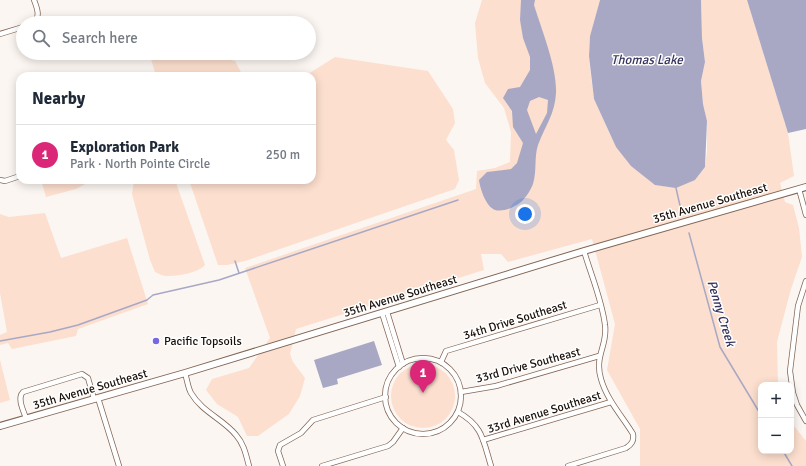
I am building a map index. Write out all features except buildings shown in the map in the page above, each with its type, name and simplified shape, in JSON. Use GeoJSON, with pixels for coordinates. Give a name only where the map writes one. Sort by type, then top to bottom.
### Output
{"type":"FeatureCollection","features":[{"type":"Feature","properties":{"kind":"street"},"geometry":{"type":"LineString","coordinates":[[34,0],[38,16]]}},
{"type":"Feature","properties":{"kind":"street"},"geometry":{"type":"LineString","coordinates":[[0,34],[16,29]]}},
{"type":"Feature","properties":{"kind":"street"},"geometry":{"type":"LineString","coordinates":[[0,180],[5,181],[16,177]]}},
{"type":"Feature","properties":{"kind":"street","name":"35th Avenue Southeast"},"geometry":{"type":"LineString","coordinates":[[0,426],[185,373],[584,251],[806,187]]}},
{"type":"Feature","properties":{"kind":"street"},"geometry":{"type":"LineString","coordinates":[[799,189],[806,215]]}},
{"type":"Feature","properties":{"kind":"street"},"geometry":{"type":"LineString","coordinates":[[568,466],[626,448],[631,445],[634,440],[633,434],[611,402],[600,377],[598,367],[599,356],[605,339],[605,325],[584,251]]}},
{"type":"Feature","properties":{"kind":"street"},"geometry":{"type":"LineString","coordinates":[[806,281],[798,306],[790,371],[792,393],[806,420]]}},
{"type":"Feature","properties":{"kind":"street","name":"34th Drive Southeast"},"geometry":{"type":"LineString","coordinates":[[441,362],[446,352],[600,305]]}},
{"type":"Feature","properties":{"kind":"street"},"geometry":{"type":"LineString","coordinates":[[384,312],[403,364]]}},
{"type":"Feature","properties":{"kind":"street"},"geometry":{"type":"LineString","coordinates":[[384,312],[398,367]]}},
{"type":"Feature","properties":{"kind":"street","name":"33rd Drive Southeast"},"geometry":{"type":"LineString","coordinates":[[461,392],[496,386],[599,356]]}},
{"type":"Feature","properties":{"kind":"street"},"geometry":{"type":"LineString","coordinates":[[428,358],[441,362],[457,377],[461,392],[461,402],[458,412],[444,428],[434,432],[424,434],[403,428],[394,420],[388,409],[386,389],[388,381],[398,367],[415,359],[428,358]]}},
{"type":"Feature","properties":{"kind":"street"},"geometry":{"type":"LineString","coordinates":[[185,373],[190,392],[197,401],[207,411],[229,426],[238,436],[244,448],[249,466]]}},
{"type":"Feature","properties":{"kind":"street"},"geometry":{"type":"LineString","coordinates":[[26,418],[20,394],[82,374],[88,378],[119,466]]}},
{"type":"Feature","properties":{"kind":"street"},"geometry":{"type":"LineString","coordinates":[[283,466],[278,451],[280,445],[301,433],[313,420],[386,398]]}},
{"type":"Feature","properties":{"kind":"street","name":"33rd Avenue Southeast"},"geometry":{"type":"LineString","coordinates":[[484,440],[611,402]]}},
{"type":"Feature","properties":{"kind":"street"},"geometry":{"type":"LineString","coordinates":[[458,412],[470,419],[479,430],[484,440],[491,466]]}},
{"type":"Feature","properties":{"kind":"street"},"geometry":{"type":"LineString","coordinates":[[322,466],[388,446],[394,442],[403,428]]}},
{"type":"Feature","properties":{"kind":"shaded area"},"geometry":{"type":"Polygon","coordinates":[[[482,0],[600,0],[590,36],[589,56],[591,77],[594,99],[616,147],[695,180],[705,167],[707,152],[707,121],[703,104],[701,81],[705,62],[702,38],[701,0],[747,0],[788,133],[794,176],[780,183],[785,202],[793,205],[799,228],[802,257],[791,289],[777,342],[778,382],[758,382],[758,454],[794,454],[794,426],[806,441],[806,466],[640,466],[640,429],[607,370],[615,324],[592,239],[508,262],[501,254],[481,254],[484,270],[296,329],[290,354],[293,362],[305,378],[300,396],[289,414],[258,436],[247,436],[238,417],[217,404],[206,390],[212,379],[249,368],[270,338],[245,268],[476,189],[477,171],[495,168],[510,162],[511,132],[504,108],[485,83],[478,58],[475,23],[482,0]]]}},
{"type":"Feature","properties":{"kind":"shaded area"},"geometry":{"type":"Polygon","coordinates":[[[335,57],[428,71],[453,109],[455,123],[446,140],[454,150],[459,180],[455,189],[245,261],[227,265],[218,265],[190,184],[316,184],[316,72],[311,72],[335,57]]]}},
{"type":"Feature","properties":{"kind":"shaded area"},"geometry":{"type":"Polygon","coordinates":[[[151,60],[231,60],[235,61],[241,72],[155,72],[151,60]]]}},
{"type":"Feature","properties":{"kind":"shaded area"},"geometry":{"type":"Polygon","coordinates":[[[42,184],[85,184],[76,189],[46,197],[42,184]]]}},
{"type":"Feature","properties":{"kind":"shaded area"},"geometry":{"type":"Polygon","coordinates":[[[133,184],[176,184],[205,265],[202,268],[188,274],[166,276],[155,272],[150,260],[132,194],[133,184]]]}},
{"type":"Feature","properties":{"kind":"shaded area"},"geometry":{"type":"Polygon","coordinates":[[[45,213],[61,258],[127,238],[148,304],[78,329],[76,336],[12,349],[8,343],[0,345],[0,335],[7,332],[0,293],[0,214],[9,217],[45,213]]]}},
{"type":"Feature","properties":{"kind":"shaded area"},"geometry":{"type":"Polygon","coordinates":[[[0,360],[10,400],[0,403],[0,360]]]}},
{"type":"Feature","properties":{"kind":"shaded area"},"geometry":{"type":"Polygon","coordinates":[[[417,364],[429,364],[446,373],[453,384],[455,396],[453,408],[446,419],[429,428],[417,428],[405,423],[396,414],[391,402],[391,390],[396,378],[405,369],[417,364]]]}},
{"type":"Feature","properties":{"kind":"water"},"geometry":{"type":"Polygon","coordinates":[[[521,0],[535,0],[534,5],[552,61],[556,83],[556,93],[552,114],[538,145],[533,184],[521,202],[509,209],[500,211],[490,207],[485,200],[479,180],[487,172],[511,169],[517,163],[523,143],[513,127],[512,111],[503,98],[508,89],[520,87],[530,70],[530,57],[523,38],[520,20],[521,0]],[[539,97],[530,101],[527,110],[536,134],[547,113],[548,100],[539,97]]]}},
{"type":"Feature","properties":{"kind":"water","name":"Thomas Lake"},"geometry":{"type":"Polygon","coordinates":[[[600,0],[701,0],[702,38],[705,62],[701,81],[703,104],[707,121],[705,167],[695,180],[676,188],[655,185],[631,166],[616,147],[594,99],[589,56],[590,36],[600,0]]]}},
{"type":"Feature","properties":{"kind":"water"},"geometry":{"type":"Polygon","coordinates":[[[747,0],[806,0],[806,129],[788,133],[747,0]]]}},
{"type":"Feature","properties":{"kind":"water"},"geometry":{"type":"Polygon","coordinates":[[[374,341],[382,365],[337,379],[338,384],[323,388],[314,360],[374,341]]]}},
{"type":"Feature","properties":{"kind":"waterway","name":"Penny Creek"},"geometry":{"type":"LineString","coordinates":[[676,188],[681,210]]}},
{"type":"Feature","properties":{"kind":"waterway"},"geometry":{"type":"LineString","coordinates":[[0,341],[50,332],[78,325],[147,300],[153,295],[219,280],[458,200]]}},
{"type":"Feature","properties":{"kind":"waterway","name":"Penny Creek"},"geometry":{"type":"LineString","coordinates":[[689,233],[720,347],[758,410]]}},
{"type":"Feature","properties":{"kind":"waterway"},"geometry":{"type":"LineString","coordinates":[[235,261],[239,273]]}},
{"type":"Feature","properties":{"kind":"waterway","name":"Penny Creek"},"geometry":{"type":"LineString","coordinates":[[785,454],[792,466]]}},
{"type":"Feature","properties":{"kind":"place","name":"Pacific Topsoils"},"geometry":{"type":"Point","coordinates":[156,341]}},
{"type":"Feature","properties":{"kind":"place","name":"Exploration Park"},"geometry":{"type":"Point","coordinates":[423,393]}}]}
